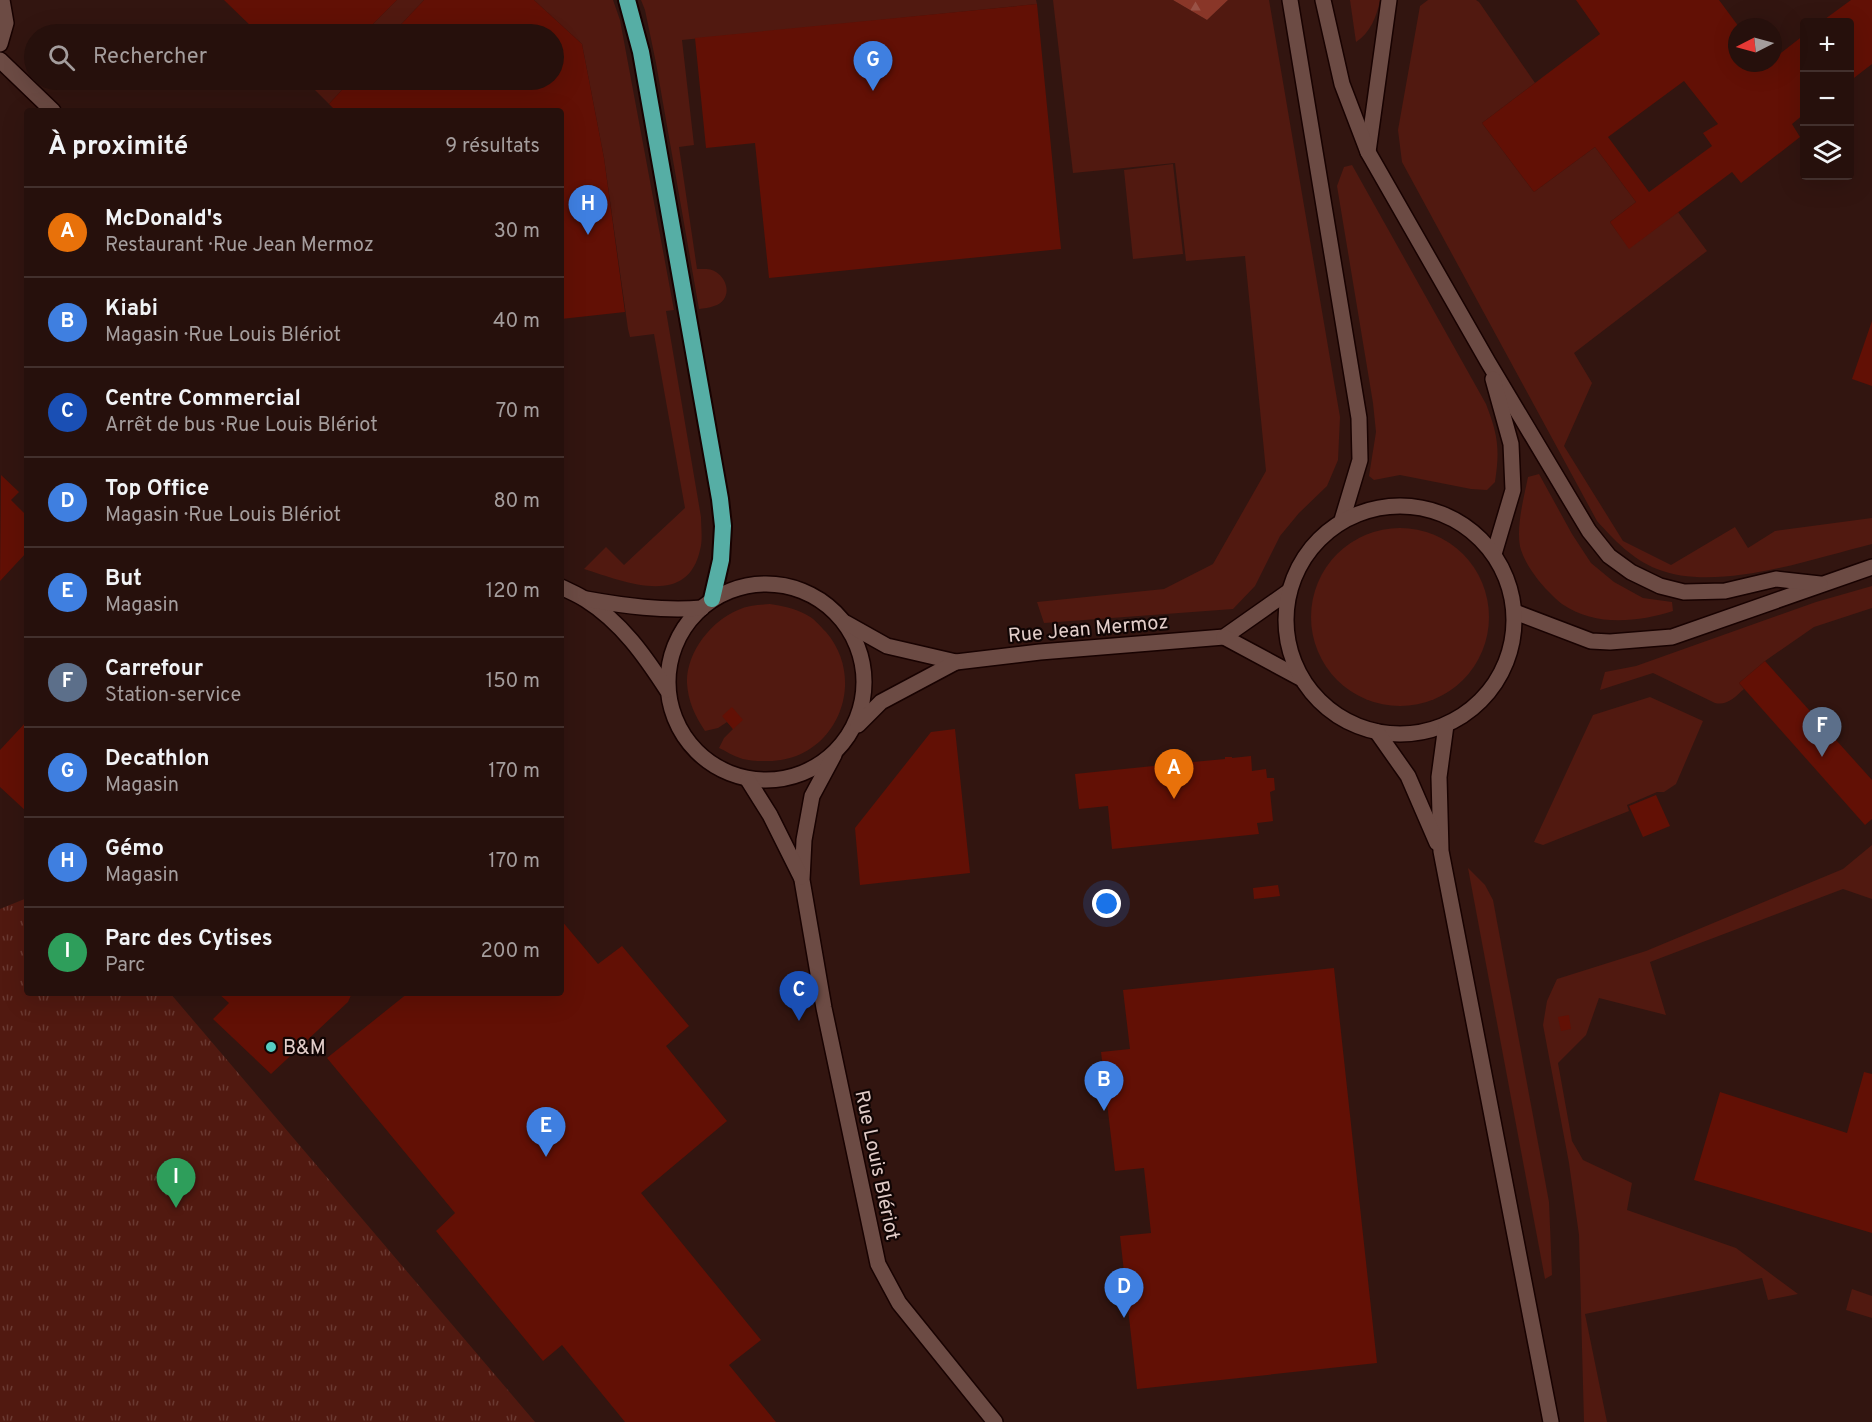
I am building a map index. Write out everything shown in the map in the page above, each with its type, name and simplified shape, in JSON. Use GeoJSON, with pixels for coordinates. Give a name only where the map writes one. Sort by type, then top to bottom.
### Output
{"type":"FeatureCollection","features":[{"type":"Feature","properties":{"kind":"highway"},"geometry":{"type":"LineString","coordinates":[[627,0],[641,52],[720,499],[723,526],[721,560],[707,603]]}},
{"type":"Feature","properties":{"kind":"street"},"geometry":{"type":"LineString","coordinates":[[0,44],[6,23],[2,0]]}},
{"type":"Feature","properties":{"kind":"street"},"geometry":{"type":"LineString","coordinates":[[1290,0],[1359,418],[1360,460],[1342,520]]}},
{"type":"Feature","properties":{"kind":"street"},"geometry":{"type":"LineString","coordinates":[[1323,0],[1341,84],[1368,152],[1488,362],[1589,531],[1609,556],[1631,572],[1660,586],[1684,592],[1725,591],[1776,579],[1820,584]]}},
{"type":"Feature","properties":{"kind":"street"},"geometry":{"type":"LineString","coordinates":[[1368,152],[1389,0]]}},
{"type":"Feature","properties":{"kind":"street"},"geometry":{"type":"LineString","coordinates":[[0,60],[24,83]]}},
{"type":"Feature","properties":{"kind":"street"},"geometry":{"type":"LineString","coordinates":[[31,90],[50,108]]}},
{"type":"Feature","properties":{"kind":"street"},"geometry":{"type":"LineString","coordinates":[[1488,362],[1511,444],[1514,490],[1494,554]]}},
{"type":"Feature","properties":{"kind":"street"},"geometry":{"type":"LineString","coordinates":[[1407,505],[1441,512],[1470,529],[1494,554],[1508,582],[1515,612],[1512,647],[1498,680],[1476,706],[1446,725],[1413,734],[1377,732],[1348,722],[1339,716],[1322,704],[1302,680],[1290,652],[1285,622],[1288,592],[1300,564],[1318,539],[1342,520],[1374,508],[1407,505]]}},
{"type":"Feature","properties":{"kind":"street"},"geometry":{"type":"LineString","coordinates":[[1515,612],[1591,641],[1672,637],[1872,567]]}},
{"type":"Feature","properties":{"kind":"street"},"geometry":{"type":"LineString","coordinates":[[564,588],[586,599],[625,633],[644,654],[667,690],[675,721],[693,749],[718,769],[748,780],[781,781],[809,772],[834,755],[852,731],[863,704],[865,674],[859,647],[846,623],[826,604],[802,590],[769,583],[736,588],[707,603],[676,610],[640,608],[586,599]]}},
{"type":"Feature","properties":{"kind":"street"},"geometry":{"type":"LineString","coordinates":[[1288,592],[1224,637],[1302,680]]}},
{"type":"Feature","properties":{"kind":"street"},"geometry":{"type":"LineString","coordinates":[[667,690],[670,657],[683,627],[707,603]]}},
{"type":"Feature","properties":{"kind":"street","name":"Rue Jean Mermoz"},"geometry":{"type":"LineString","coordinates":[[846,623],[887,646],[956,663],[1040,652],[1224,637]]}},
{"type":"Feature","properties":{"kind":"street","name":"Rue Jean Mermoz"},"geometry":{"type":"LineString","coordinates":[[852,731],[880,702],[956,663]]}},
{"type":"Feature","properties":{"kind":"street"},"geometry":{"type":"LineString","coordinates":[[1446,725],[1439,777],[1441,851],[1551,1422]]}},
{"type":"Feature","properties":{"kind":"street"},"geometry":{"type":"LineString","coordinates":[[1377,732],[1408,776],[1441,851]]}},
{"type":"Feature","properties":{"kind":"street","name":"Rue Louis Blériot"},"geometry":{"type":"LineString","coordinates":[[834,755],[812,796],[804,840],[802,880],[826,1019],[878,1264],[899,1303],[995,1422]]}},
{"type":"Feature","properties":{"kind":"street","name":"Rue Louis Blériot"},"geometry":{"type":"LineString","coordinates":[[748,780],[770,815],[802,880]]}},
{"type":"Feature","properties":{"kind":"green space"},"geometry":{"type":"Polygon","coordinates":[[[397,0],[424,0],[401,24],[373,24],[397,0]]]}},
{"type":"Feature","properties":{"kind":"green space"},"geometry":{"type":"Polygon","coordinates":[[[534,0],[613,0],[620,20],[674,310],[666,311],[701,517],[701,546],[693,568],[682,580],[668,585],[634,584],[584,569],[606,547],[624,565],[685,508],[654,334],[630,337],[628,329],[604,158],[582,44],[564,28],[564,24],[560,24],[534,0]]]}},
{"type":"Feature","properties":{"kind":"green space"},"geometry":{"type":"Polygon","coordinates":[[[641,0],[1036,0],[1037,4],[682,40],[694,145],[679,147],[697,269],[709,269],[716,272],[724,280],[727,290],[720,303],[699,309],[656,63],[641,0]]]}},
{"type":"Feature","properties":{"kind":"green space"},"geometry":{"type":"Polygon","coordinates":[[[1053,0],[1173,0],[1207,20],[1228,0],[1269,0],[1340,417],[1338,460],[1327,486],[1299,513],[1280,536],[1255,586],[1233,609],[1044,623],[1037,602],[1164,589],[1213,564],[1266,471],[1245,256],[1186,261],[1175,163],[1073,173],[1053,0]]]}},
{"type":"Feature","properties":{"kind":"green space"},"geometry":{"type":"Polygon","coordinates":[[[1173,0],[1228,0],[1207,20],[1173,0]]]}},
{"type":"Feature","properties":{"kind":"green space"},"geometry":{"type":"Polygon","coordinates":[[[1350,0],[1380,0],[1372,24],[1356,42],[1350,0]]]}},
{"type":"Feature","properties":{"kind":"green space"},"geometry":{"type":"Polygon","coordinates":[[[1428,0],[1476,0],[1479,2],[1535,83],[1482,123],[1534,192],[1595,147],[1636,202],[1610,222],[1629,248],[1678,212],[1707,251],[1574,353],[1592,383],[1564,446],[1623,541],[1671,565],[1735,527],[1748,548],[1775,531],[1872,518],[1872,544],[1793,565],[1735,576],[1681,575],[1657,569],[1632,555],[1597,521],[1402,162],[1398,130],[1420,6],[1428,0]]]}},
{"type":"Feature","properties":{"kind":"green space"},"geometry":{"type":"Polygon","coordinates":[[[315,90],[342,90],[329,104],[315,90]]]}},
{"type":"Feature","properties":{"kind":"green space"},"geometry":{"type":"Polygon","coordinates":[[[1173,164],[1183,254],[1133,259],[1124,170],[1173,164]]]}},
{"type":"Feature","properties":{"kind":"green space"},"geometry":{"type":"Polygon","coordinates":[[[1352,165],[1486,404],[1498,451],[1495,482],[1487,490],[1400,475],[1374,480],[1369,476],[1376,432],[1373,403],[1337,186],[1344,167],[1352,165]]]}},
{"type":"Feature","properties":{"kind":"green space"},"geometry":{"type":"Polygon","coordinates":[[[1539,474],[1591,563],[1614,582],[1643,598],[1672,602],[1673,611],[1631,620],[1602,619],[1575,611],[1562,604],[1549,592],[1529,567],[1519,542],[1521,514],[1528,477],[1539,474]]]}},
{"type":"Feature","properties":{"kind":"green space"},"geometry":{"type":"Polygon","coordinates":[[[1400,528],[1434,535],[1463,554],[1482,583],[1489,617],[1482,651],[1463,680],[1434,699],[1400,706],[1366,699],[1337,680],[1318,651],[1311,617],[1318,583],[1337,554],[1366,535],[1400,528]]]}},
{"type":"Feature","properties":{"kind":"green space"},"geometry":{"type":"Polygon","coordinates":[[[1872,586],[1872,608],[1814,627],[1765,661],[1739,683],[1744,689],[1727,702],[1715,703],[1653,673],[1600,690],[1605,672],[1636,666],[1816,602],[1872,586]]]}},
{"type":"Feature","properties":{"kind":"green space"},"geometry":{"type":"Polygon","coordinates":[[[770,604],[805,614],[826,632],[839,652],[844,673],[844,695],[838,716],[827,734],[811,748],[791,758],[767,761],[750,760],[737,757],[719,748],[724,738],[733,729],[727,722],[718,728],[705,731],[690,702],[688,672],[691,660],[702,639],[718,622],[742,608],[770,604]]]}},
{"type":"Feature","properties":{"kind":"green space"},"geometry":{"type":"Polygon","coordinates":[[[1650,697],[1703,721],[1676,784],[1664,792],[1657,792],[1627,805],[1629,811],[1543,845],[1534,842],[1593,715],[1650,697]]]}},
{"type":"Feature","properties":{"kind":"green space"},"geometry":{"type":"Polygon","coordinates":[[[1872,845],[1872,899],[1843,889],[1650,962],[1666,1015],[1599,998],[1586,1035],[1558,1063],[1572,1141],[1583,1160],[1632,1183],[1627,1210],[1736,1248],[1798,1294],[1768,1300],[1762,1278],[1585,1314],[1607,1422],[1584,1422],[1579,1235],[1569,1163],[1543,1025],[1547,1001],[1557,979],[1646,951],[1843,869],[1872,845]]]}},
{"type":"Feature","properties":{"kind":"green space"},"geometry":{"type":"Polygon","coordinates":[[[1468,868],[1485,885],[1493,900],[1549,1202],[1552,1275],[1545,1279],[1468,868]]]}},
{"type":"Feature","properties":{"kind":"green space"},"geometry":{"type":"Polygon","coordinates":[[[24,899],[24,996],[173,996],[535,1422],[0,1422],[0,909],[24,899]]]}},
{"type":"Feature","properties":{"kind":"green space"},"geometry":{"type":"Polygon","coordinates":[[[1852,1289],[1872,1296],[1872,1318],[1846,1310],[1852,1289]]]}},
{"type":"Feature","properties":{"kind":"building"},"geometry":{"type":"Polygon","coordinates":[[[224,0],[397,0],[373,24],[249,24],[224,0]]]}},
{"type":"Feature","properties":{"kind":"building"},"geometry":{"type":"Polygon","coordinates":[[[424,0],[534,0],[560,24],[401,24],[424,0]]]}},
{"type":"Feature","properties":{"kind":"building"},"geometry":{"type":"Polygon","coordinates":[[[1576,0],[1719,0],[1732,18],[1728,18],[1728,72],[1782,72],[1782,52],[1800,38],[1800,117],[1792,124],[1800,137],[1741,183],[1732,172],[1629,249],[1610,222],[1636,202],[1595,147],[1534,192],[1482,123],[1600,34],[1576,0]],[[1684,81],[1608,137],[1649,192],[1712,146],[1703,133],[1718,124],[1684,81]]]}},
{"type":"Feature","properties":{"kind":"building"},"geometry":{"type":"Polygon","coordinates":[[[1851,0],[1872,0],[1872,64],[1854,78],[1854,18],[1826,18],[1851,0]]]}},
{"type":"Feature","properties":{"kind":"building"},"geometry":{"type":"Polygon","coordinates":[[[1037,4],[1061,249],[769,278],[755,143],[706,148],[695,38],[1037,4]]]}},
{"type":"Feature","properties":{"kind":"building"},"geometry":{"type":"Polygon","coordinates":[[[564,28],[582,44],[604,158],[625,312],[564,319],[564,108],[333,108],[329,104],[342,90],[564,90],[564,28]]]}},
{"type":"Feature","properties":{"kind":"building"},"geometry":{"type":"Polygon","coordinates":[[[1872,321],[1872,386],[1852,379],[1872,321]]]}},
{"type":"Feature","properties":{"kind":"building"},"geometry":{"type":"Polygon","coordinates":[[[1,475],[19,492],[11,500],[24,513],[24,555],[0,581],[1,475]]]}},
{"type":"Feature","properties":{"kind":"building"},"geometry":{"type":"Polygon","coordinates":[[[1765,661],[1872,780],[1872,819],[1865,825],[1739,683],[1765,661]]]}},
{"type":"Feature","properties":{"kind":"building"},"geometry":{"type":"Polygon","coordinates":[[[732,707],[743,720],[733,729],[722,716],[732,707]]]}},
{"type":"Feature","properties":{"kind":"building"},"geometry":{"type":"Polygon","coordinates":[[[24,724],[24,809],[0,787],[0,750],[24,724]]]}},
{"type":"Feature","properties":{"kind":"building"},"geometry":{"type":"Polygon","coordinates":[[[955,729],[970,873],[860,885],[855,828],[931,732],[955,729]]]}},
{"type":"Feature","properties":{"kind":"building"},"geometry":{"type":"Polygon","coordinates":[[[1251,756],[1252,771],[1266,769],[1267,778],[1274,778],[1275,790],[1270,792],[1273,821],[1257,823],[1259,834],[1112,849],[1108,806],[1079,809],[1075,774],[1173,764],[1172,761],[1182,760],[1182,763],[1251,756]]]}},
{"type":"Feature","properties":{"kind":"building"},"geometry":{"type":"Polygon","coordinates":[[[1656,795],[1670,826],[1643,837],[1629,806],[1656,795]]]}},
{"type":"Feature","properties":{"kind":"building"},"geometry":{"type":"Polygon","coordinates":[[[1278,885],[1280,896],[1254,899],[1253,888],[1278,885]]]}},
{"type":"Feature","properties":{"kind":"building"},"geometry":{"type":"Polygon","coordinates":[[[564,924],[598,964],[622,946],[689,1026],[666,1046],[727,1121],[641,1193],[761,1340],[729,1365],[776,1422],[625,1422],[562,1345],[543,1361],[436,1231],[455,1213],[327,1058],[404,996],[564,996],[564,924]]]}},
{"type":"Feature","properties":{"kind":"building"},"geometry":{"type":"Polygon","coordinates":[[[1334,968],[1377,1363],[1137,1389],[1120,1236],[1151,1233],[1144,1168],[1115,1171],[1101,1052],[1130,1049],[1123,990],[1334,968]]]}},
{"type":"Feature","properties":{"kind":"building","name":"B&M"},"geometry":{"type":"Polygon","coordinates":[[[221,996],[351,996],[348,1002],[271,1074],[213,1019],[229,1003],[221,996]]]}},
{"type":"Feature","properties":{"kind":"building"},"geometry":{"type":"Polygon","coordinates":[[[1569,1015],[1571,1029],[1561,1031],[1558,1017],[1569,1015]]]}},
{"type":"Feature","properties":{"kind":"building"},"geometry":{"type":"Polygon","coordinates":[[[1864,1072],[1872,1074],[1872,1233],[1694,1180],[1720,1092],[1847,1133],[1864,1072]]]}},
{"type":"Feature","properties":{"kind":"place","name":"Decathlon"},"geometry":{"type":"Point","coordinates":[873,91]}},
{"type":"Feature","properties":{"kind":"place","name":"Gémo"},"geometry":{"type":"Point","coordinates":[588,235]}},
{"type":"Feature","properties":{"kind":"place","name":"Carrefour"},"geometry":{"type":"Point","coordinates":[1822,757]}},
{"type":"Feature","properties":{"kind":"place","name":"McDonald's"},"geometry":{"type":"Point","coordinates":[1174,799]}},
{"type":"Feature","properties":{"kind":"place","name":"Centre Commercial"},"geometry":{"type":"Point","coordinates":[799,1021]}},
{"type":"Feature","properties":{"kind":"place","name":"B&M"},"geometry":{"type":"Point","coordinates":[271,1047]}},
{"type":"Feature","properties":{"kind":"place","name":"Kiabi"},"geometry":{"type":"Point","coordinates":[1104,1111]}},
{"type":"Feature","properties":{"kind":"place","name":"But"},"geometry":{"type":"Point","coordinates":[546,1157]}},
{"type":"Feature","properties":{"kind":"place","name":"Parc des Cytises"},"geometry":{"type":"Point","coordinates":[176,1208]}},
{"type":"Feature","properties":{"kind":"place","name":"Top Office"},"geometry":{"type":"Point","coordinates":[1124,1318]}}]}
